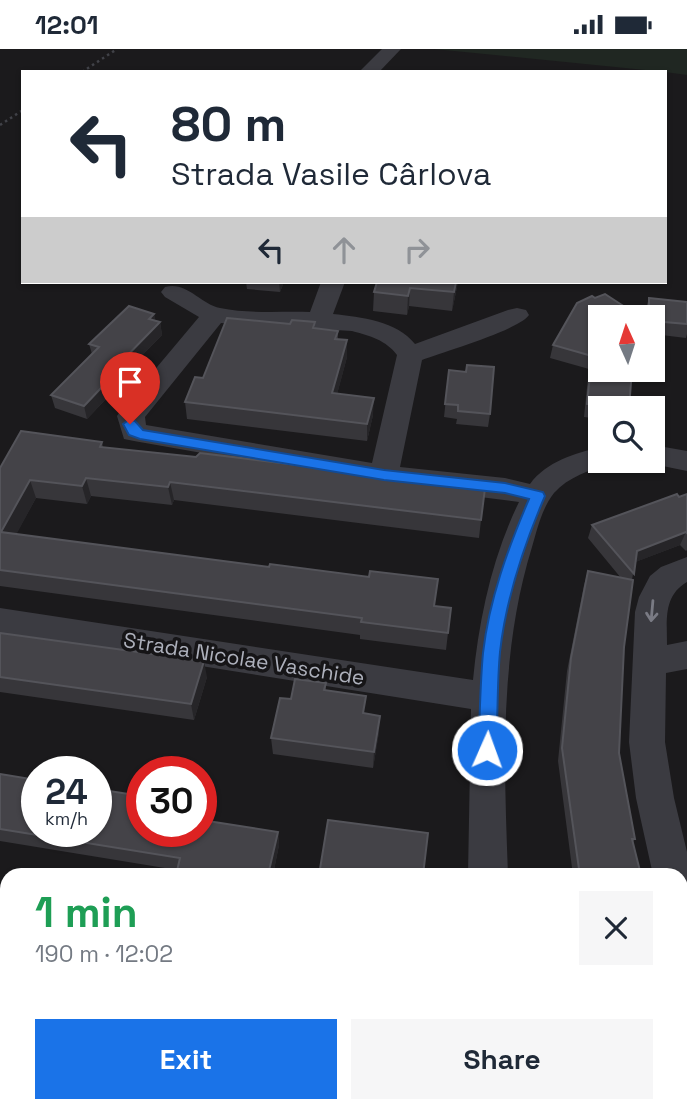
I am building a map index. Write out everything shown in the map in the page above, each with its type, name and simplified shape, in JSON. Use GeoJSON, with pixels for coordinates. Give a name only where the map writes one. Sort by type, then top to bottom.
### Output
{"type":"FeatureCollection","features":[{"type":"Feature","properties":{"kind":"street"},"geometry":{"type":"LineString","coordinates":[[370,70],[392,49]]}},
{"type":"Feature","properties":{"kind":"street"},"geometry":{"type":"LineString","coordinates":[[319,320],[332,284]]}},
{"type":"Feature","properties":{"kind":"street"},"geometry":{"type":"LineString","coordinates":[[173,292],[214,315],[319,320],[370,327],[401,342],[410,355],[384,475]]}},
{"type":"Feature","properties":{"kind":"street"},"geometry":{"type":"LineString","coordinates":[[410,355],[487,328],[517,314]]}},
{"type":"Feature","properties":{"kind":"street"},"geometry":{"type":"LineString","coordinates":[[214,315],[131,416],[134,432],[384,475],[505,488],[537,496]]}},
{"type":"Feature","properties":{"kind":"street"},"geometry":{"type":"LineString","coordinates":[[665,457],[687,461]]}},
{"type":"Feature","properties":{"kind":"street"},"geometry":{"type":"LineString","coordinates":[[488,868],[489,697],[492,653],[507,577],[537,496],[547,482],[559,473],[588,462]]}},
{"type":"Feature","properties":{"kind":"street"},"geometry":{"type":"LineString","coordinates":[[671,868],[650,770],[649,662],[653,597],[659,586],[683,570]]}},
{"type":"Feature","properties":{"kind":"street","name":"Strada Nicolae Vaschide"},"geometry":{"type":"LineString","coordinates":[[0,621],[489,697]]}},
{"type":"Feature","properties":{"kind":"street"},"geometry":{"type":"LineString","coordinates":[[649,662],[687,655]]}},
{"type":"Feature","properties":{"kind":"path"},"geometry":{"type":"LineString","coordinates":[[85,70],[117,49]]}},
{"type":"Feature","properties":{"kind":"path"},"geometry":{"type":"LineString","coordinates":[[0,125],[21,111]]}},
{"type":"Feature","properties":{"kind":"shaded area"},"geometry":{"type":"Polygon","coordinates":[[[434,49],[687,49],[687,75],[667,72],[667,70],[434,49]]]}},
{"type":"Feature","properties":{"kind":"building"},"geometry":{"type":"Polygon","coordinates":[[[376,284],[456,284],[454,292],[410,288],[408,296],[374,292],[376,284]]]}},
{"type":"Feature","properties":{"kind":"building"},"geometry":{"type":"Polygon","coordinates":[[[605,294],[622,305],[588,305],[588,355],[553,345],[577,303],[592,296],[595,298],[605,294]]]}},
{"type":"Feature","properties":{"kind":"building"},"geometry":{"type":"Polygon","coordinates":[[[649,298],[687,302],[687,324],[665,322],[665,305],[649,305],[649,298]]]}},
{"type":"Feature","properties":{"kind":"building"},"geometry":{"type":"Polygon","coordinates":[[[129,306],[154,314],[149,319],[160,322],[115,368],[119,369],[84,406],[51,395],[99,347],[89,344],[129,306]]]}},
{"type":"Feature","properties":{"kind":"building"},"geometry":{"type":"Polygon","coordinates":[[[227,318],[290,324],[292,320],[315,322],[313,328],[338,331],[335,339],[347,340],[332,393],[374,398],[367,424],[185,402],[195,377],[203,378],[227,318]]]}},
{"type":"Feature","properties":{"kind":"building"},"geometry":{"type":"Polygon","coordinates":[[[467,365],[494,367],[490,414],[458,411],[458,405],[445,404],[449,370],[466,372],[467,365]]]}},
{"type":"Feature","properties":{"kind":"building"},"geometry":{"type":"Polygon","coordinates":[[[589,382],[631,382],[630,396],[588,396],[587,404],[589,382]]]}},
{"type":"Feature","properties":{"kind":"building"},"geometry":{"type":"Polygon","coordinates":[[[21,431],[102,442],[100,447],[196,457],[200,453],[485,488],[481,520],[170,482],[168,487],[86,478],[82,486],[30,480],[1,532],[269,567],[270,564],[369,577],[370,571],[438,579],[434,606],[451,608],[448,633],[361,622],[362,618],[0,570],[0,468],[21,431]]]}},
{"type":"Feature","properties":{"kind":"building"},"geometry":{"type":"Polygon","coordinates":[[[677,494],[679,497],[687,494],[687,533],[637,551],[634,574],[592,525],[677,494]]]}},
{"type":"Feature","properties":{"kind":"building"},"geometry":{"type":"Polygon","coordinates":[[[588,571],[633,580],[624,647],[619,753],[635,839],[632,839],[639,868],[579,868],[562,748],[571,658],[588,571]]]}},
{"type":"Feature","properties":{"kind":"building"},"geometry":{"type":"Polygon","coordinates":[[[0,633],[204,661],[191,704],[0,677],[0,633]]]}},
{"type":"Feature","properties":{"kind":"building"},"geometry":{"type":"Polygon","coordinates":[[[295,679],[326,683],[324,690],[366,696],[363,713],[380,716],[374,752],[271,738],[280,698],[291,699],[295,679]]]}},
{"type":"Feature","properties":{"kind":"building"},"geometry":{"type":"Polygon","coordinates":[[[0,774],[21,777],[21,832],[0,829],[0,774]]]}},
{"type":"Feature","properties":{"kind":"building"},"geometry":{"type":"Polygon","coordinates":[[[112,791],[126,794],[126,847],[217,847],[217,822],[278,832],[270,868],[178,868],[180,858],[112,847],[112,791]]]}},
{"type":"Feature","properties":{"kind":"building"},"geometry":{"type":"Polygon","coordinates":[[[328,820],[428,833],[424,868],[320,868],[328,820]]]}},
{"type":"Feature","properties":{"kind":"route"},"geometry":{"type":"LineString","coordinates":[[130,424],[134,432],[140,435],[384,475],[505,488],[537,496],[518,542],[499,614],[492,653],[487,750]]}}]}
